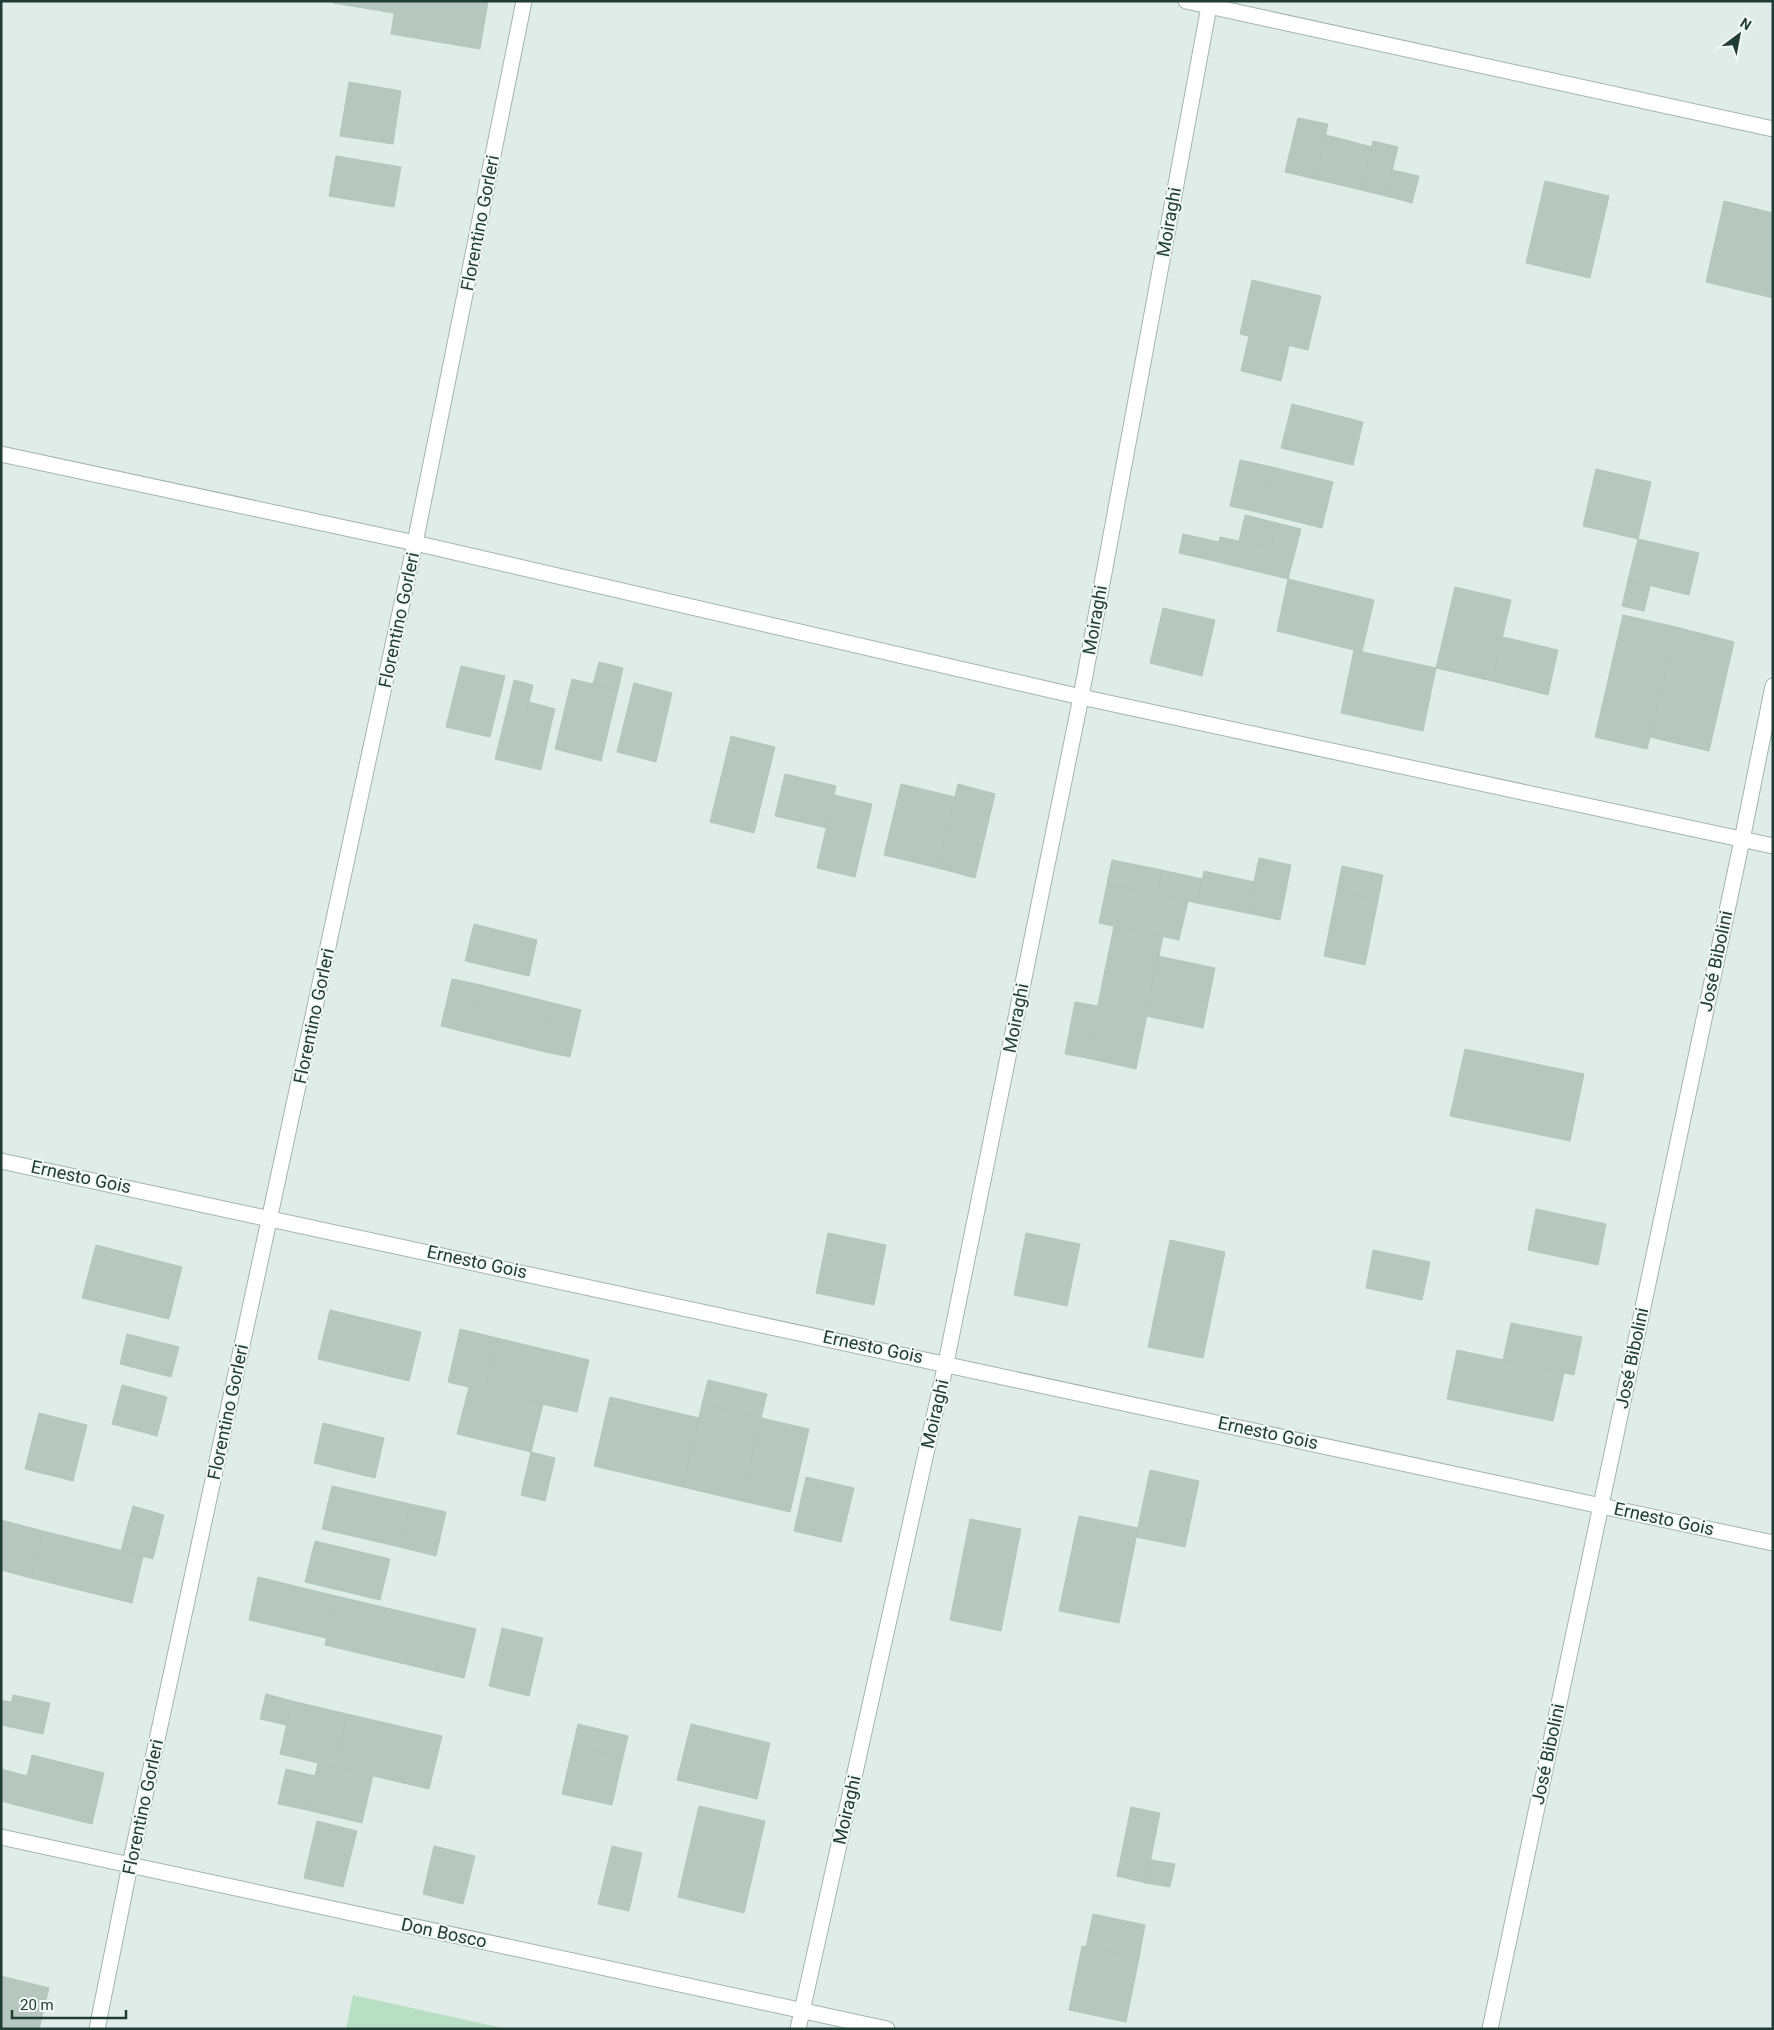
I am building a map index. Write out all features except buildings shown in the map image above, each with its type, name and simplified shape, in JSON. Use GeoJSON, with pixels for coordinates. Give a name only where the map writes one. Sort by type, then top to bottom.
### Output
{"type":"FeatureCollection","features":[{"type":"Feature","properties":{"kind":"street","name":"Florentino Gorleri"},"geometry":{"type":"LineString","coordinates":[[97,2029],[130,1865],[415,543],[524,1]]}},
{"type":"Feature","properties":{"kind":"street"},"geometry":{"type":"LineString","coordinates":[[1186,1],[1209,4],[1773,129]]}},
{"type":"Feature","properties":{"kind":"street","name":"Moiraghi"},"geometry":{"type":"LineString","coordinates":[[798,2029],[946,1363],[1081,697],[1209,4]]}},
{"type":"Feature","properties":{"kind":"street"},"geometry":{"type":"LineString","coordinates":[[1,454],[415,543],[1081,697],[1773,846]]}},
{"type":"Feature","properties":{"kind":"street","name":"José Bibolini"},"geometry":{"type":"LineString","coordinates":[[1490,2029],[1773,686]]}},
{"type":"Feature","properties":{"kind":"street","name":"Ernesto Gois"},"geometry":{"type":"LineString","coordinates":[[1,1160],[1773,1543]]}},
{"type":"Feature","properties":{"kind":"street","name":"Don Bosco"},"geometry":{"type":"LineString","coordinates":[[1,1837],[887,2029]]}},
{"type":"Feature","properties":{"kind":"green space"},"geometry":{"type":"Polygon","coordinates":[[[353,1995],[507,2029],[346,2029],[353,1995]]]}}]}
